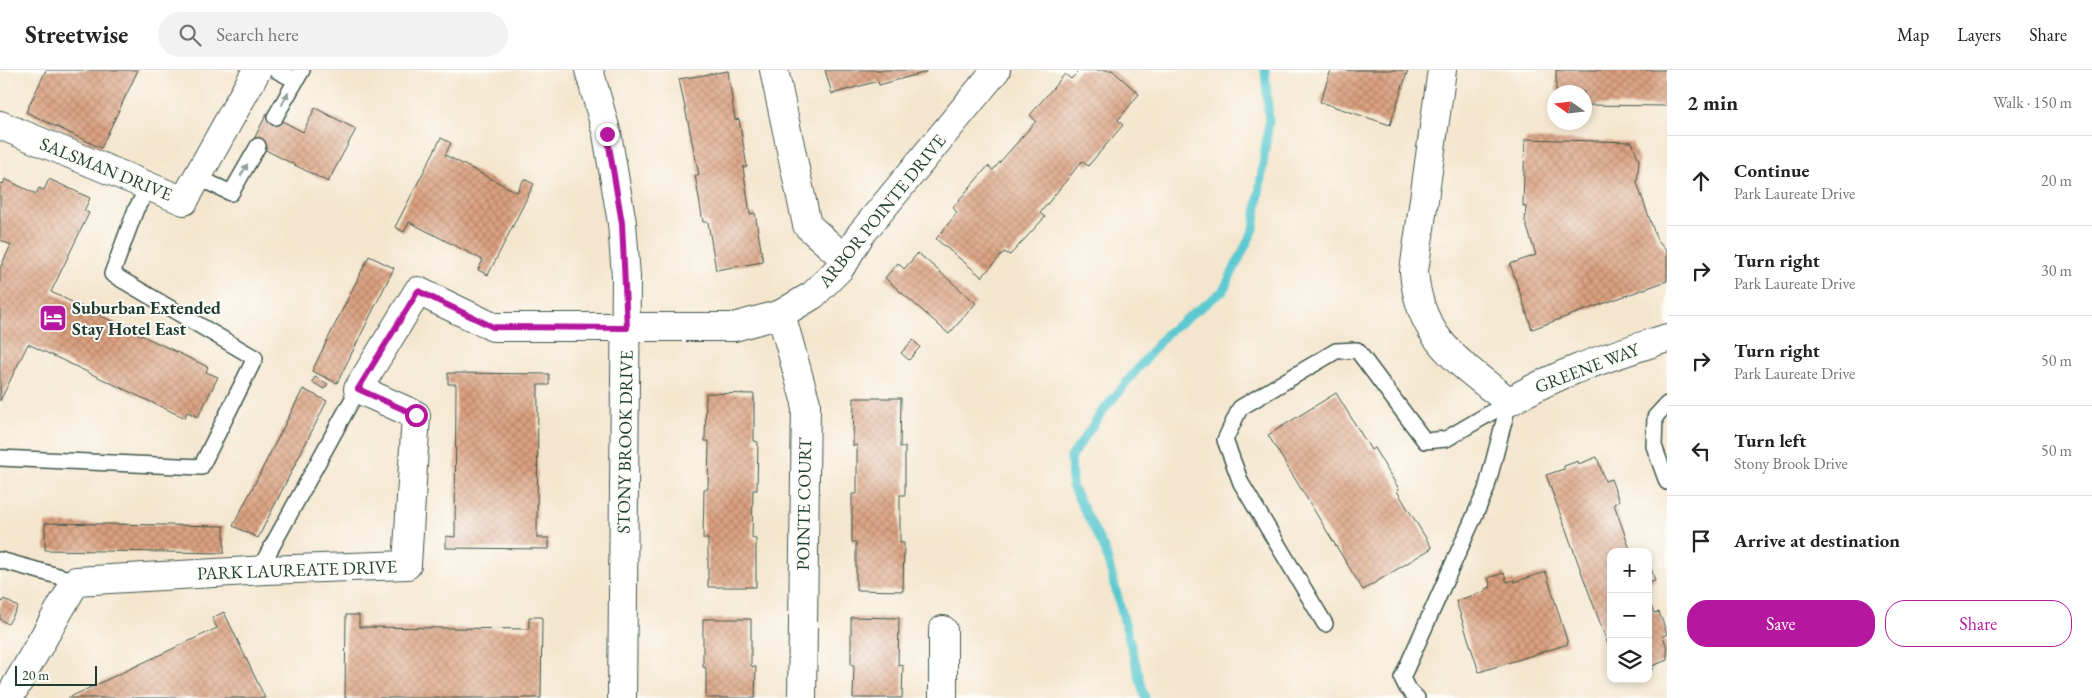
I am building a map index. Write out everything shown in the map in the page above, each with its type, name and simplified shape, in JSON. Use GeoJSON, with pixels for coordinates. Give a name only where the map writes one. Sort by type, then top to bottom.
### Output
{"type":"FeatureCollection","features":[{"type":"Feature","properties":{"kind":"street","name":"SALSMAN DRIVE"},"geometry":{"type":"LineString","coordinates":[[0,125],[184,201],[257,70]]}},
{"type":"Feature","properties":{"kind":"street","name":"STONY BROOK DRIVE"},"geometry":{"type":"LineString","coordinates":[[588,70],[607,134],[622,223],[627,328],[622,698]]}},
{"type":"Feature","properties":{"kind":"street"},"geometry":{"type":"LineString","coordinates":[[774,70],[807,225],[846,260]]}},
{"type":"Feature","properties":{"kind":"street","name":"ARBOR POINTE DRIVE"},"geometry":{"type":"LineString","coordinates":[[627,328],[734,327],[781,314],[813,295],[846,260],[861,234],[996,70]]}},
{"type":"Feature","properties":{"kind":"street"},"geometry":{"type":"LineString","coordinates":[[1442,70],[1414,272],[1416,296],[1425,321],[1438,341],[1509,402]]}},
{"type":"Feature","properties":{"kind":"street"},"geometry":{"type":"LineString","coordinates":[[358,389],[418,291],[493,327],[627,328]]}},
{"type":"Feature","properties":{"kind":"street","name":"POINTE COURT"},"geometry":{"type":"LineString","coordinates":[[781,314],[806,403],[802,698]]}},
{"type":"Feature","properties":{"kind":"street","name":"GREENE WAY"},"geometry":{"type":"LineString","coordinates":[[1509,402],[1535,386],[1579,367],[1667,338]]}},
{"type":"Feature","properties":{"kind":"street","name":"PARK LAUREATE DRIVE"},"geometry":{"type":"LineString","coordinates":[[76,581],[259,570],[407,565],[416,415],[358,389]]}},
{"type":"Feature","properties":{"kind":"street"},"geometry":{"type":"LineString","coordinates":[[8,689],[76,581]]}},
{"type":"Feature","properties":{"kind":"street"},"geometry":{"type":"LineString","coordinates":[[943,630],[943,698]]}},
{"type":"Feature","properties":{"kind":"lane"},"geometry":{"type":"LineString","coordinates":[[275,117],[298,75],[276,70]]}},
{"type":"Feature","properties":{"kind":"lane"},"geometry":{"type":"LineString","coordinates":[[197,177],[231,193],[258,146]]}},
{"type":"Feature","properties":{"kind":"lane"},"geometry":{"type":"LineString","coordinates":[[0,458],[201,467],[255,358],[112,274],[136,209],[149,187]]}},
{"type":"Feature","properties":{"kind":"lane"},"geometry":{"type":"LineString","coordinates":[[1325,624],[1241,483],[1225,440],[1240,408],[1336,351],[1357,350],[1425,441],[1446,439],[1509,402]]}},
{"type":"Feature","properties":{"kind":"lane"},"geometry":{"type":"LineString","coordinates":[[259,570],[358,389]]}},
{"type":"Feature","properties":{"kind":"lane"},"geometry":{"type":"LineString","coordinates":[[1417,698],[1407,688],[1402,678],[1486,490],[1509,402]]}},
{"type":"Feature","properties":{"kind":"lane"},"geometry":{"type":"LineString","coordinates":[[1667,404],[1655,417],[1654,446],[1667,482]]}},
{"type":"Feature","properties":{"kind":"lane"},"geometry":{"type":"LineString","coordinates":[[0,560],[76,581]]}},
{"type":"Feature","properties":{"kind":"building"},"geometry":{"type":"Polygon","coordinates":[[[46,70],[138,70],[101,148],[26,112],[46,70]]]}},
{"type":"Feature","properties":{"kind":"building"},"geometry":{"type":"Polygon","coordinates":[[[825,70],[926,70],[926,72],[879,85],[878,81],[832,94],[825,70]]]}},
{"type":"Feature","properties":{"kind":"building"},"geometry":{"type":"Polygon","coordinates":[[[1080,70],[1112,70],[1139,94],[1118,120],[1123,125],[1088,166],[1082,161],[1040,213],[1045,217],[1010,255],[1004,252],[982,277],[936,239],[957,213],[953,207],[988,166],[993,170],[1036,121],[1030,115],[1065,74],[1071,79],[1080,70]]]}},
{"type":"Feature","properties":{"kind":"building"},"geometry":{"type":"Polygon","coordinates":[[[1331,70],[1408,70],[1390,125],[1320,102],[1331,70]]]}},
{"type":"Feature","properties":{"kind":"building"},"geometry":{"type":"Polygon","coordinates":[[[1556,70],[1667,70],[1667,106],[1592,105],[1592,85],[1556,85],[1556,70]]]}},
{"type":"Feature","properties":{"kind":"building"},"geometry":{"type":"Polygon","coordinates":[[[728,71],[735,120],[739,119],[747,167],[743,167],[750,214],[755,213],[763,262],[716,270],[708,222],[703,222],[695,175],[699,175],[679,79],[728,71]]]}},
{"type":"Feature","properties":{"kind":"building"},"geometry":{"type":"Polygon","coordinates":[[[315,108],[356,129],[328,182],[252,143],[267,113],[303,132],[315,108]]]}},
{"type":"Feature","properties":{"kind":"building"},"geometry":{"type":"Polygon","coordinates":[[[441,138],[451,143],[445,155],[517,192],[524,179],[534,184],[488,275],[478,270],[483,260],[409,222],[404,232],[395,227],[441,138]]]}},
{"type":"Feature","properties":{"kind":"building"},"geometry":{"type":"Polygon","coordinates":[[[1525,139],[1632,142],[1639,160],[1637,183],[1657,240],[1667,252],[1667,281],[1532,329],[1510,264],[1536,255],[1525,221],[1526,207],[1523,206],[1525,139]]]}},
{"type":"Feature","properties":{"kind":"building","name":"Suburban Extended Stay Hotel East"},"geometry":{"type":"Polygon","coordinates":[[[5,179],[36,194],[39,188],[44,190],[49,179],[90,198],[84,211],[89,213],[51,292],[208,367],[206,372],[218,377],[198,417],[187,412],[185,418],[28,344],[0,401],[0,268],[11,245],[0,240],[0,183],[3,184],[5,179]]]}},
{"type":"Feature","properties":{"kind":"building"},"geometry":{"type":"Polygon","coordinates":[[[918,253],[976,303],[949,334],[885,278],[898,263],[904,269],[918,253]]]}},
{"type":"Feature","properties":{"kind":"building"},"geometry":{"type":"Polygon","coordinates":[[[369,256],[394,268],[337,383],[312,371],[369,256]]]}},
{"type":"Feature","properties":{"kind":"building"},"geometry":{"type":"Polygon","coordinates":[[[913,340],[920,347],[909,360],[901,353],[913,340]]]}},
{"type":"Feature","properties":{"kind":"building"},"geometry":{"type":"Polygon","coordinates":[[[448,373],[549,374],[549,385],[538,385],[537,538],[549,538],[549,549],[446,548],[446,536],[455,537],[456,384],[448,384],[448,373]]]}},
{"type":"Feature","properties":{"kind":"building"},"geometry":{"type":"Polygon","coordinates":[[[315,377],[328,384],[324,389],[312,382],[315,377]]]}},
{"type":"Feature","properties":{"kind":"building"},"geometry":{"type":"Polygon","coordinates":[[[303,389],[327,401],[258,538],[233,526],[303,389]]]}},
{"type":"Feature","properties":{"kind":"building"},"geometry":{"type":"Polygon","coordinates":[[[706,393],[754,394],[754,441],[758,442],[757,490],[753,490],[752,538],[756,539],[756,587],[708,587],[708,539],[703,539],[704,489],[708,489],[709,441],[705,441],[706,393]]]}},
{"type":"Feature","properties":{"kind":"building"},"geometry":{"type":"Polygon","coordinates":[[[1336,393],[1371,450],[1374,448],[1399,489],[1397,491],[1432,548],[1363,590],[1268,435],[1336,393]]]}},
{"type":"Feature","properties":{"kind":"building"},"geometry":{"type":"Polygon","coordinates":[[[854,398],[901,398],[900,447],[905,447],[905,495],[900,495],[900,543],[904,543],[903,591],[856,590],[856,542],[852,542],[852,494],[857,494],[857,445],[853,446],[854,398]]]}},
{"type":"Feature","properties":{"kind":"building"},"geometry":{"type":"Polygon","coordinates":[[[1597,457],[1605,481],[1611,479],[1619,501],[1614,504],[1630,548],[1607,548],[1607,642],[1546,475],[1564,469],[1564,466],[1578,461],[1579,464],[1597,457]]]}},
{"type":"Feature","properties":{"kind":"building"},"geometry":{"type":"Polygon","coordinates":[[[45,523],[224,526],[224,553],[45,550],[45,523]]]}},
{"type":"Feature","properties":{"kind":"building"},"geometry":{"type":"Polygon","coordinates":[[[1652,571],[1655,581],[1652,582],[1652,571]]]}},
{"type":"Feature","properties":{"kind":"building"},"geometry":{"type":"Polygon","coordinates":[[[1546,572],[1568,644],[1479,672],[1456,601],[1486,591],[1485,589],[1491,587],[1488,578],[1504,573],[1507,582],[1514,580],[1514,582],[1546,572]]]}},
{"type":"Feature","properties":{"kind":"building"},"geometry":{"type":"Polygon","coordinates":[[[4,599],[18,607],[8,624],[0,619],[0,605],[4,599]]]}},
{"type":"Feature","properties":{"kind":"building"},"geometry":{"type":"Polygon","coordinates":[[[1652,608],[1654,613],[1659,612],[1667,634],[1663,636],[1667,648],[1667,660],[1652,666],[1652,608]]]}},
{"type":"Feature","properties":{"kind":"building"},"geometry":{"type":"Polygon","coordinates":[[[224,612],[265,698],[68,698],[217,628],[212,618],[224,612]]]}},
{"type":"Feature","properties":{"kind":"building"},"geometry":{"type":"Polygon","coordinates":[[[346,615],[359,615],[359,627],[529,629],[529,617],[542,617],[541,698],[345,698],[346,615]]]}},
{"type":"Feature","properties":{"kind":"building"},"geometry":{"type":"Polygon","coordinates":[[[851,617],[899,618],[898,666],[903,665],[902,698],[853,698],[854,665],[851,665],[851,617]]]}},
{"type":"Feature","properties":{"kind":"building"},"geometry":{"type":"Polygon","coordinates":[[[703,619],[751,619],[751,666],[756,667],[755,698],[706,698],[706,668],[703,667],[703,619]]]}},
{"type":"Feature","properties":{"kind":"waterway"},"geometry":{"type":"LineString","coordinates":[[1145,698],[1105,550],[1072,486],[1071,457],[1102,412],[1167,333],[1223,291],[1254,229],[1269,121],[1265,70]]}},
{"type":"Feature","properties":{"kind":"place","name":"Suburban Extended Stay Hotel East"},"geometry":{"type":"Point","coordinates":[53,318]}},
{"type":"Feature","properties":{"kind":"route"},"geometry":{"type":"LineString","coordinates":[[416,415],[358,389],[418,291],[493,327],[627,328],[622,223],[607,134]]}}]}
